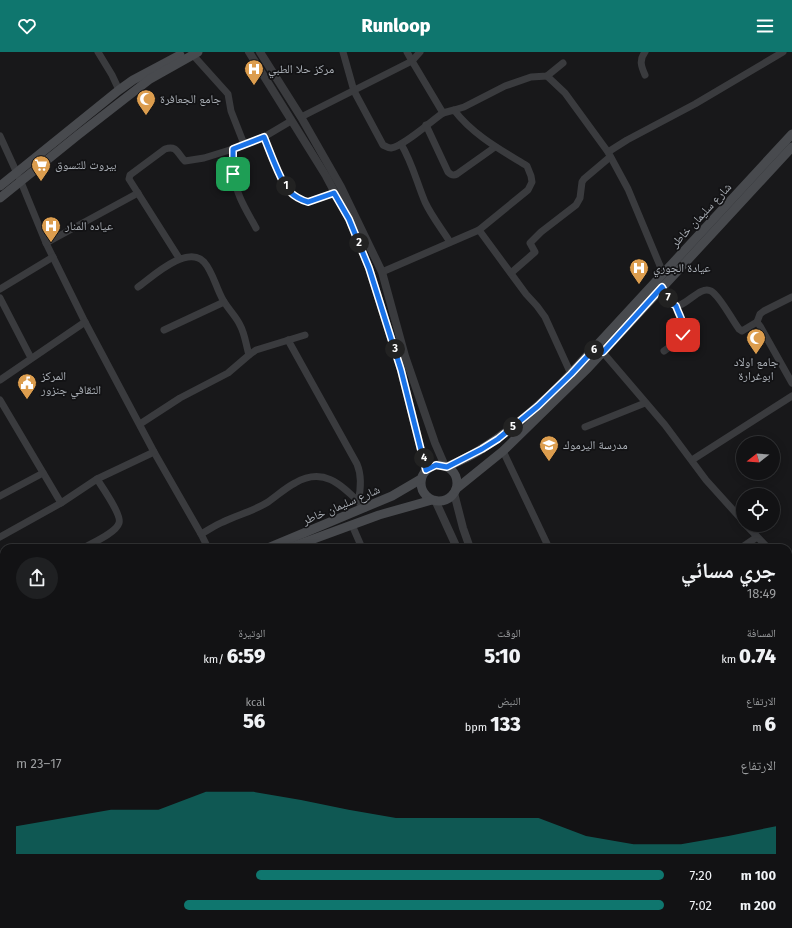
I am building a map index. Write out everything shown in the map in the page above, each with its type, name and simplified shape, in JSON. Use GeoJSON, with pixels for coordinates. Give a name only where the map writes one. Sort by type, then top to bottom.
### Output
{"type":"FeatureCollection","features":[{"type":"Feature","properties":{"kind":"main road"},"geometry":{"type":"LineString","coordinates":[[0,186],[134,80],[192,53]]}},
{"type":"Feature","properties":{"kind":"main road"},"geometry":{"type":"LineString","coordinates":[[0,198],[145,83],[192,53]]}},
{"type":"Feature","properties":{"kind":"main road","name":"شارع سليمان خاطر"},"geometry":{"type":"LineString","coordinates":[[446,467],[482,449],[498,439],[538,406],[571,374],[600,349],[663,274],[792,134]]}},
{"type":"Feature","properties":{"kind":"main road","name":"شارع سليمان خاطر"},"geometry":{"type":"LineString","coordinates":[[455,491],[503,451],[600,349],[662,287],[792,147]]}},
{"type":"Feature","properties":{"kind":"main road"},"geometry":{"type":"LineString","coordinates":[[436,465],[446,467],[455,474],[455,491],[444,501],[433,500],[424,494],[421,479],[426,470],[436,465]]}},
{"type":"Feature","properties":{"kind":"main road","name":"شارع سليمان خاطر"},"geometry":{"type":"LineString","coordinates":[[277,544],[362,505],[392,496],[421,479]]}},
{"type":"Feature","properties":{"kind":"main road","name":"شارع سليمان خاطر"},"geometry":{"type":"LineString","coordinates":[[300,544],[352,525],[433,500]]}},
{"type":"Feature","properties":{"kind":"street"},"geometry":{"type":"LineString","coordinates":[[98,52],[120,90]]}},
{"type":"Feature","properties":{"kind":"street"},"geometry":{"type":"LineString","coordinates":[[249,52],[326,176],[349,219],[369,268],[401,370],[426,470]]}},
{"type":"Feature","properties":{"kind":"street"},"geometry":{"type":"LineString","coordinates":[[260,52],[341,187],[382,272],[405,356],[435,443],[446,467]]}},
{"type":"Feature","properties":{"kind":"street"},"geometry":{"type":"LineString","coordinates":[[343,52],[354,91],[383,144],[387,148],[392,148],[401,144],[443,113],[472,103],[505,86],[531,77],[547,76],[563,63]]}},
{"type":"Feature","properties":{"kind":"street"},"geometry":{"type":"LineString","coordinates":[[408,52],[443,113]]}},
{"type":"Feature","properties":{"kind":"street"},"geometry":{"type":"LineString","coordinates":[[300,117],[412,61],[420,52]]}},
{"type":"Feature","properties":{"kind":"street"},"geometry":{"type":"LineString","coordinates":[[645,52],[640,60],[645,75]]}},
{"type":"Feature","properties":{"kind":"street"},"geometry":{"type":"LineString","coordinates":[[511,273],[534,252],[530,243],[541,232],[576,205],[580,198],[584,178],[609,154],[627,140],[695,104],[783,52]]}},
{"type":"Feature","properties":{"kind":"street"},"geometry":{"type":"LineString","coordinates":[[192,53],[228,94],[231,111],[244,144]]}},
{"type":"Feature","properties":{"kind":"street"},"geometry":{"type":"LineString","coordinates":[[547,76],[565,93],[609,154],[631,196],[663,274]]}},
{"type":"Feature","properties":{"kind":"street"},"geometry":{"type":"LineString","coordinates":[[382,272],[479,230],[524,194],[532,182],[530,171],[527,166],[495,147],[478,134],[454,110]]}},
{"type":"Feature","properties":{"kind":"street"},"geometry":{"type":"LineString","coordinates":[[179,258],[129,179],[130,175],[165,149],[173,148],[184,160],[188,162],[233,149],[264,137],[291,121]]}},
{"type":"Feature","properties":{"kind":"street"},"geometry":{"type":"LineString","coordinates":[[426,125],[450,175],[454,176],[495,147]]}},
{"type":"Feature","properties":{"kind":"street"},"geometry":{"type":"LineString","coordinates":[[0,136],[46,243],[85,322],[154,452],[206,544]]}},
{"type":"Feature","properties":{"kind":"street"},"geometry":{"type":"LineString","coordinates":[[264,137],[284,182],[291,193],[308,202],[334,193]]}},
{"type":"Feature","properties":{"kind":"street"},"geometry":{"type":"LineString","coordinates":[[401,144],[414,171],[431,214],[450,242]]}},
{"type":"Feature","properties":{"kind":"street"},"geometry":{"type":"LineString","coordinates":[[233,149],[233,174],[237,190],[256,228]]}},
{"type":"Feature","properties":{"kind":"street"},"geometry":{"type":"LineString","coordinates":[[46,243],[138,193]]}},
{"type":"Feature","properties":{"kind":"street"},"geometry":{"type":"LineString","coordinates":[[479,230],[544,317],[571,374]]}},
{"type":"Feature","properties":{"kind":"street"},"geometry":{"type":"LineString","coordinates":[[0,289],[53,257]]}},
{"type":"Feature","properties":{"kind":"street"},"geometry":{"type":"LineString","coordinates":[[138,287],[179,258],[194,257],[203,261],[224,302],[241,326],[249,354]]}},
{"type":"Feature","properties":{"kind":"street"},"geometry":{"type":"LineString","coordinates":[[662,287],[669,300],[676,306],[684,326],[681,340],[664,351]]}},
{"type":"Feature","properties":{"kind":"street"},"geometry":{"type":"LineString","coordinates":[[676,306],[681,305],[695,295],[707,290],[711,291],[742,331],[757,322],[760,314],[764,311],[792,297]]}},
{"type":"Feature","properties":{"kind":"street"},"geometry":{"type":"LineString","coordinates":[[0,298],[32,358]]}},
{"type":"Feature","properties":{"kind":"street"},"geometry":{"type":"LineString","coordinates":[[164,330],[224,302]]}},
{"type":"Feature","properties":{"kind":"street"},"geometry":{"type":"LineString","coordinates":[[0,380],[85,322]]}},
{"type":"Feature","properties":{"kind":"street"},"geometry":{"type":"LineString","coordinates":[[757,322],[792,384]]}},
{"type":"Feature","properties":{"kind":"street"},"geometry":{"type":"LineString","coordinates":[[140,424],[180,398],[228,373],[249,354],[270,345],[305,335]]}},
{"type":"Feature","properties":{"kind":"street"},"geometry":{"type":"LineString","coordinates":[[288,340],[357,464],[359,470],[362,505]]}},
{"type":"Feature","properties":{"kind":"street"},"geometry":{"type":"LineString","coordinates":[[600,349],[665,425],[706,480],[736,514]]}},
{"type":"Feature","properties":{"kind":"street"},"geometry":{"type":"LineString","coordinates":[[692,460],[792,396]]}},
{"type":"Feature","properties":{"kind":"street"},"geometry":{"type":"LineString","coordinates":[[0,400],[61,503]]}},
{"type":"Feature","properties":{"kind":"street"},"geometry":{"type":"LineString","coordinates":[[585,427],[645,403]]}},
{"type":"Feature","properties":{"kind":"street"},"geometry":{"type":"LineString","coordinates":[[503,451],[547,544]]}},
{"type":"Feature","properties":{"kind":"street"},"geometry":{"type":"LineString","coordinates":[[0,537],[61,503],[97,479],[154,452]]}},
{"type":"Feature","properties":{"kind":"street"},"geometry":{"type":"LineString","coordinates":[[0,496],[43,473]]}},
{"type":"Feature","properties":{"kind":"street"},"geometry":{"type":"LineString","coordinates":[[201,534],[221,523],[260,507],[294,483],[310,476],[333,480],[362,505]]}},
{"type":"Feature","properties":{"kind":"street"},"geometry":{"type":"LineString","coordinates":[[90,544],[112,532],[119,524],[120,520],[97,479]]}},
{"type":"Feature","properties":{"kind":"street"},"geometry":{"type":"LineString","coordinates":[[455,491],[463,528],[469,544]]}},
{"type":"Feature","properties":{"kind":"street"},"geometry":{"type":"LineString","coordinates":[[433,500],[455,544]]}},
{"type":"Feature","properties":{"kind":"street"},"geometry":{"type":"LineString","coordinates":[[352,525],[360,544]]}},
{"type":"Feature","properties":{"kind":"street"},"geometry":{"type":"LineString","coordinates":[[752,532],[764,544]]}},
{"type":"Feature","properties":{"kind":"street"},"geometry":{"type":"LineString","coordinates":[[747,544],[757,537]]}},
{"type":"Feature","properties":{"kind":"place","name":"مركز حلا الطبي"},"geometry":{"type":"Point","coordinates":[254,86]}},
{"type":"Feature","properties":{"kind":"place","name":"جامع الجعافرة"},"geometry":{"type":"Point","coordinates":[146,116]}},
{"type":"Feature","properties":{"kind":"place","name":"بيروت للتسوق"},"geometry":{"type":"Point","coordinates":[41,182]}},
{"type":"Feature","properties":{"kind":"place","name":"عياده المنار"},"geometry":{"type":"Point","coordinates":[51,243]}},
{"type":"Feature","properties":{"kind":"place","name":"عيادة الجوري"},"geometry":{"type":"Point","coordinates":[639,285]}},
{"type":"Feature","properties":{"kind":"place","name":"جامع اولاد ابوغرارة"},"geometry":{"type":"Point","coordinates":[756,355]}},
{"type":"Feature","properties":{"kind":"place","name":"المركز الثقافي جنزور"},"geometry":{"type":"Point","coordinates":[27,400]}},
{"type":"Feature","properties":{"kind":"place","name":"مدرسة اليرموك"},"geometry":{"type":"Point","coordinates":[549,462]}},
{"type":"Feature","properties":{"kind":"route"},"geometry":{"type":"LineString","coordinates":[[233,174],[233,149],[264,137],[284,182],[291,193],[308,202],[334,193],[349,219],[382,305],[416,424],[426,470],[436,465],[447,467],[498,439],[538,406],[597,346],[603,352],[662,287],[669,300],[676,306],[684,326],[683,335]]}}]}
